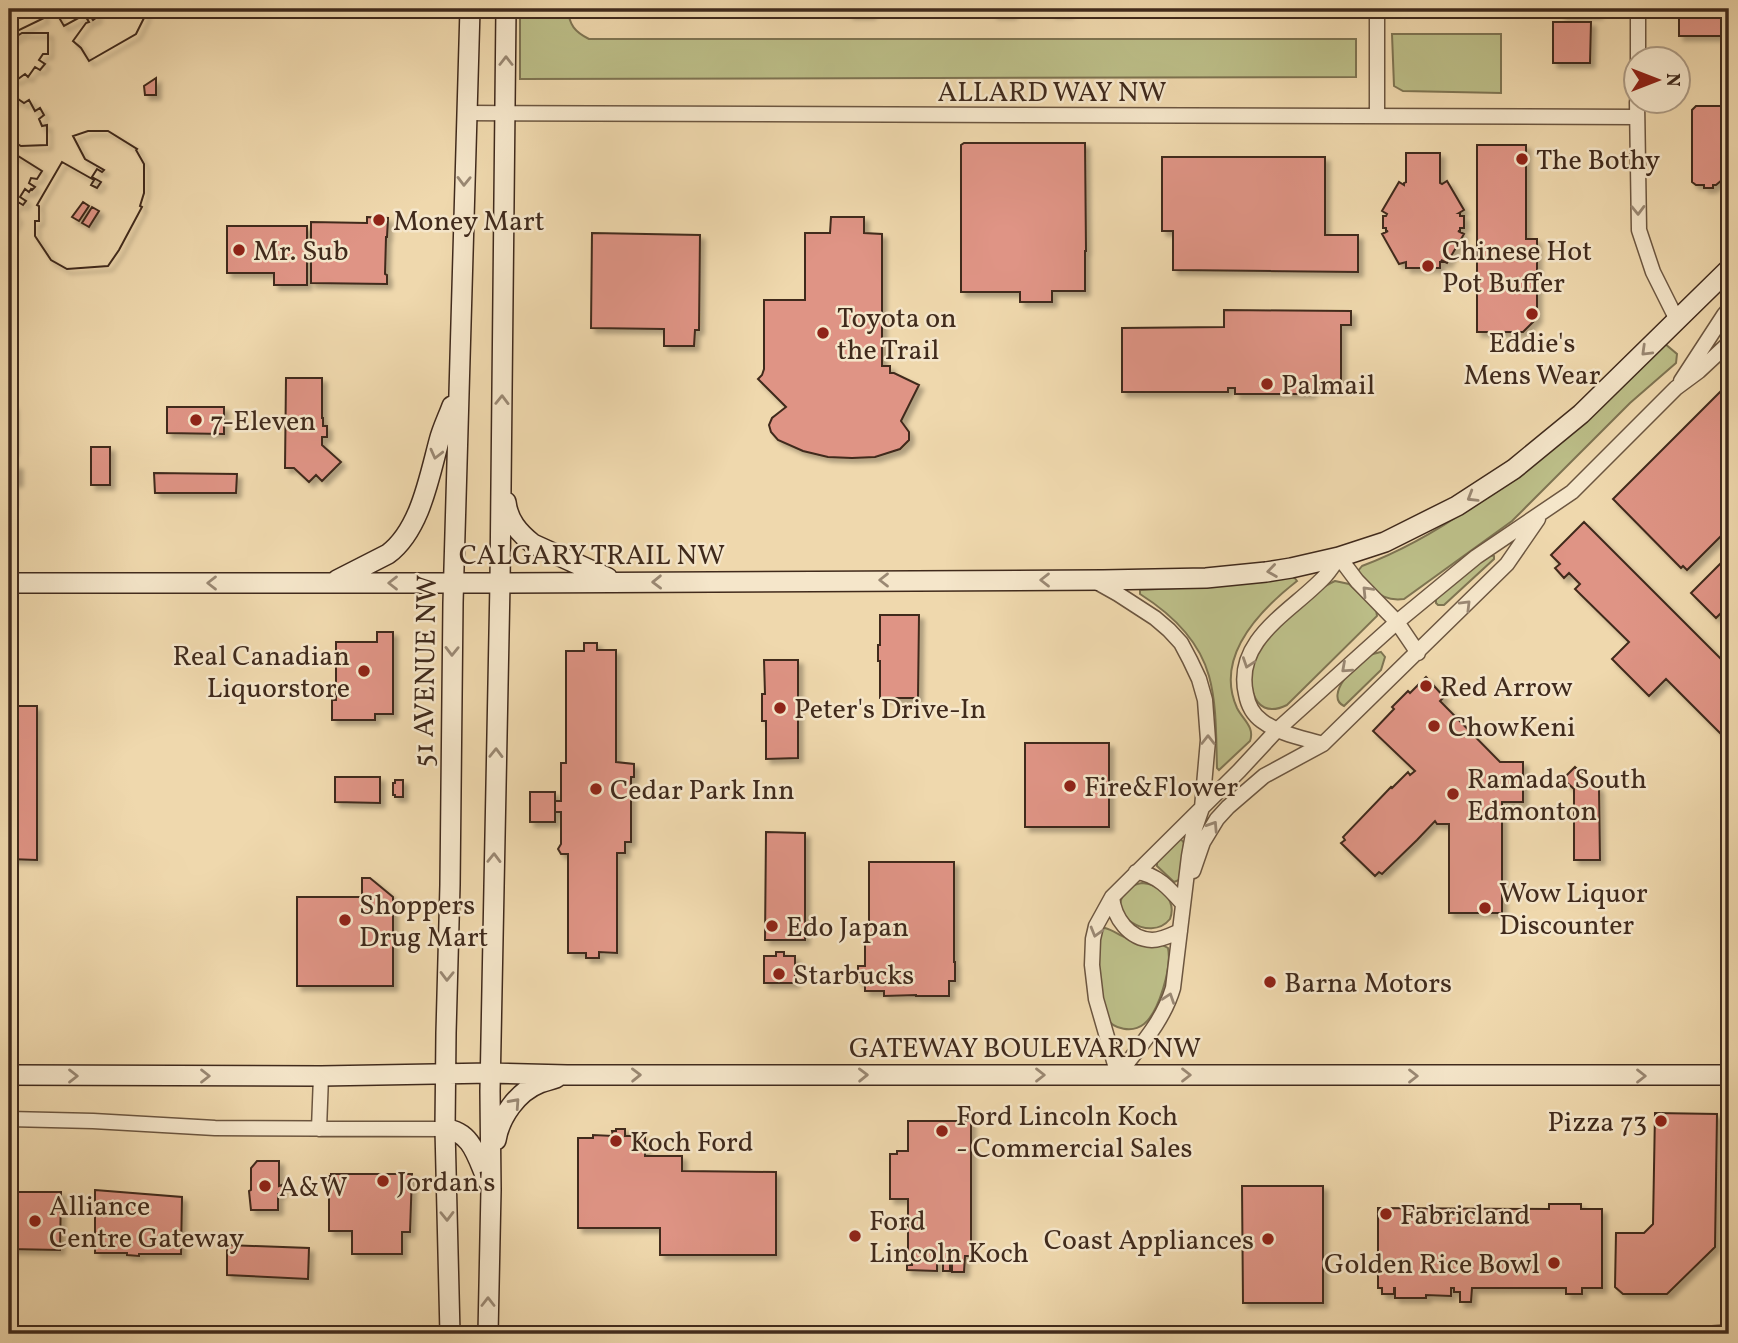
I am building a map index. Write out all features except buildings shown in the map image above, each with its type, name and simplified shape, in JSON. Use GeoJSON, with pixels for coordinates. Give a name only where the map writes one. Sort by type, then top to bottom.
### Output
{"type":"FeatureCollection","features":[{"type":"Feature","properties":{"kind":"main road","name":"51 AVENUE NW"},"geometry":{"type":"LineString","coordinates":[[450,1334],[445,1075],[458,390],[470,9]]}},
{"type":"Feature","properties":{"kind":"main road"},"geometry":{"type":"LineString","coordinates":[[488,1334],[506,9]]}},
{"type":"Feature","properties":{"kind":"main road","name":"CALGARY TRAIL NW"},"geometry":{"type":"LineString","coordinates":[[9,583],[1092,580],[1233,576],[1291,568],[1339,557],[1385,541],[1457,506],[1514,469],[1581,414],[1729,269]]}},
{"type":"Feature","properties":{"kind":"main road"},"geometry":{"type":"LineString","coordinates":[[333,583],[388,554],[408,532],[427,486],[439,440],[458,390]]}},
{"type":"Feature","properties":{"kind":"main road"},"geometry":{"type":"LineString","coordinates":[[501,468],[507,511],[524,537],[544,550],[615,581]]}},
{"type":"Feature","properties":{"kind":"main road","name":"GATEWAY BOULEVARD NW"},"geometry":{"type":"LineString","coordinates":[[9,1075],[321,1076],[491,1073],[1729,1076]]}},
{"type":"Feature","properties":{"kind":"main road"},"geometry":{"type":"LineString","coordinates":[[491,1190],[497,1136],[510,1107],[538,1083],[568,1075]]}},
{"type":"Feature","properties":{"kind":"main road"},"geometry":{"type":"LineString","coordinates":[[445,1129],[458,1131],[467,1139],[491,1190]]}},
{"type":"Feature","properties":{"kind":"street"},"geometry":{"type":"LineString","coordinates":[[1377,9],[1377,116]]}},
{"type":"Feature","properties":{"kind":"street"},"geometry":{"type":"LineString","coordinates":[[1638,9],[1638,46]]}},
{"type":"Feature","properties":{"kind":"street","name":"ALLARD WAY NW"},"geometry":{"type":"LineString","coordinates":[[466,113],[1637,117]]}},
{"type":"Feature","properties":{"kind":"street"},"geometry":{"type":"LineString","coordinates":[[1637,117],[1639,230],[1653,272],[1677,320]]}},
{"type":"Feature","properties":{"kind":"street","name":"CALGARY TRAIL NW"},"geometry":{"type":"LineString","coordinates":[[1676,388],[1729,309]]}},
{"type":"Feature","properties":{"kind":"street","name":"CALGARY TRAIL NW"},"geometry":{"type":"LineString","coordinates":[[1202,808],[1278,730],[1397,622],[1476,556],[1572,492],[1676,388],[1729,343]]}},
{"type":"Feature","properties":{"kind":"street","name":"CALGARY TRAIL NW"},"geometry":{"type":"LineString","coordinates":[[1186,888],[1203,842],[1217,819],[1264,776],[1323,744],[1507,564],[1543,512]]}},
{"type":"Feature","properties":{"kind":"street"},"geometry":{"type":"LineString","coordinates":[[1323,744],[1262,722],[1249,705],[1243,683],[1247,663],[1267,628],[1326,575],[1339,557],[1397,622],[1418,653]]}},
{"type":"Feature","properties":{"kind":"street","name":"CALGARY TRAIL NW"},"geometry":{"type":"LineString","coordinates":[[1092,580],[1155,618],[1181,643],[1199,679],[1207,718],[1208,740],[1202,808],[1193,834],[1175,972],[1168,1003],[1155,1027],[1118,1075]]}},
{"type":"Feature","properties":{"kind":"street"},"geometry":{"type":"LineString","coordinates":[[1118,1075],[1096,999],[1092,965],[1096,926],[1112,897],[1202,808]]}},
{"type":"Feature","properties":{"kind":"street"},"geometry":{"type":"LineString","coordinates":[[1136,872],[1159,880],[1173,891],[1183,904]]}},
{"type":"Feature","properties":{"kind":"street"},"geometry":{"type":"LineString","coordinates":[[1112,897],[1113,908],[1122,925],[1129,931],[1153,940],[1180,931]]}},
{"type":"Feature","properties":{"kind":"street"},"geometry":{"type":"LineString","coordinates":[[319,1129],[321,1076]]}},
{"type":"Feature","properties":{"kind":"street"},"geometry":{"type":"LineString","coordinates":[[9,1119],[215,1128],[445,1129]]}},
{"type":"Feature","properties":{"kind":"green space"},"geometry":{"type":"Polygon","coordinates":[[[520,9],[568,9],[574,27],[589,39],[1356,39],[1356,77],[520,79],[520,9]]]}},
{"type":"Feature","properties":{"kind":"green space"},"geometry":{"type":"Polygon","coordinates":[[[1392,34],[1501,34],[1501,93],[1403,91],[1394,86],[1392,34]]]}},
{"type":"Feature","properties":{"kind":"green space"},"geometry":{"type":"Polygon","coordinates":[[[1664,343],[1677,354],[1676,363],[1630,403],[1512,521],[1404,599],[1384,597],[1362,579],[1358,571],[1362,566],[1405,547],[1445,524],[1522,469],[1664,343]]]}},
{"type":"Feature","properties":{"kind":"green space"},"geometry":{"type":"Polygon","coordinates":[[[1490,555],[1494,556],[1494,559],[1444,605],[1436,603],[1436,597],[1443,589],[1490,555]]]}},
{"type":"Feature","properties":{"kind":"green space"},"geometry":{"type":"Polygon","coordinates":[[[1294,577],[1297,581],[1256,620],[1236,653],[1231,671],[1231,689],[1237,708],[1250,728],[1251,736],[1250,741],[1219,770],[1213,698],[1204,663],[1191,639],[1162,610],[1140,594],[1140,590],[1215,586],[1294,577]]]}},
{"type":"Feature","properties":{"kind":"green space"},"geometry":{"type":"Polygon","coordinates":[[[1335,581],[1349,584],[1376,609],[1377,616],[1287,705],[1274,709],[1264,708],[1257,702],[1251,682],[1254,659],[1259,650],[1293,611],[1335,581]]]}},
{"type":"Feature","properties":{"kind":"green space"},"geometry":{"type":"Polygon","coordinates":[[[1381,652],[1385,657],[1381,670],[1344,706],[1338,695],[1345,679],[1365,658],[1381,652]]]}},
{"type":"Feature","properties":{"kind":"green space"},"geometry":{"type":"Polygon","coordinates":[[[1180,838],[1184,843],[1179,880],[1174,882],[1157,866],[1157,859],[1180,838]]]}},
{"type":"Feature","properties":{"kind":"green space"},"geometry":{"type":"Polygon","coordinates":[[[1142,883],[1155,886],[1169,900],[1172,912],[1170,919],[1161,926],[1141,927],[1132,923],[1121,908],[1121,900],[1127,891],[1142,883]]]}},
{"type":"Feature","properties":{"kind":"green space"},"geometry":{"type":"Polygon","coordinates":[[[1105,928],[1127,938],[1154,942],[1168,948],[1168,966],[1155,1010],[1144,1024],[1134,1029],[1113,1025],[1106,1017],[1102,1004],[1097,984],[1097,968],[1100,931],[1105,928]]]}},
{"type":"Feature","properties":{"kind":"railway"},"geometry":{"type":"LineString","coordinates":[[1626,1334],[1729,1328]]}},
{"type":"Feature","properties":{"kind":"railway"},"geometry":{"type":"LineString","coordinates":[[9,1331],[125,1334]]}},
{"type":"Feature","properties":{"kind":"place","name":"The Bothy"},"geometry":{"type":"Point","coordinates":[1522,159]}},
{"type":"Feature","properties":{"kind":"place","name":"Money Mart"},"geometry":{"type":"Point","coordinates":[379,220]}},
{"type":"Feature","properties":{"kind":"place","name":"Mr. Sub"},"geometry":{"type":"Point","coordinates":[239,250]}},
{"type":"Feature","properties":{"kind":"place","name":"Chinese Hot Pot Buffer"},"geometry":{"type":"Point","coordinates":[1428,266]}},
{"type":"Feature","properties":{"kind":"place","name":"Eddie's Mens Wear"},"geometry":{"type":"Point","coordinates":[1532,314]}},
{"type":"Feature","properties":{"kind":"place","name":"Toyota on the Trail"},"geometry":{"type":"Point","coordinates":[823,333]}},
{"type":"Feature","properties":{"kind":"place","name":"Palmail"},"geometry":{"type":"Point","coordinates":[1267,384]}},
{"type":"Feature","properties":{"kind":"place","name":"7-Eleven"},"geometry":{"type":"Point","coordinates":[196,420]}},
{"type":"Feature","properties":{"kind":"place","name":"Real Canadian Liquorstore"},"geometry":{"type":"Point","coordinates":[364,671]}},
{"type":"Feature","properties":{"kind":"place","name":"Red Arrow"},"geometry":{"type":"Point","coordinates":[1426,686]}},
{"type":"Feature","properties":{"kind":"place","name":"Peter's Drive-In"},"geometry":{"type":"Point","coordinates":[780,708]}},
{"type":"Feature","properties":{"kind":"place","name":"ChowKeni"},"geometry":{"type":"Point","coordinates":[1434,726]}},
{"type":"Feature","properties":{"kind":"place","name":"Fire&Flower"},"geometry":{"type":"Point","coordinates":[1070,786]}},
{"type":"Feature","properties":{"kind":"place","name":"Cedar Park Inn"},"geometry":{"type":"Point","coordinates":[596,789]}},
{"type":"Feature","properties":{"kind":"place","name":"Ramada South Edmonton"},"geometry":{"type":"Point","coordinates":[1453,794]}},
{"type":"Feature","properties":{"kind":"place","name":"Wow Liquor Discounter"},"geometry":{"type":"Point","coordinates":[1485,908]}},
{"type":"Feature","properties":{"kind":"place","name":"Shoppers Drug Mart"},"geometry":{"type":"Point","coordinates":[345,920]}},
{"type":"Feature","properties":{"kind":"place","name":"Edo Japan"},"geometry":{"type":"Point","coordinates":[772,926]}},
{"type":"Feature","properties":{"kind":"place","name":"Starbucks"},"geometry":{"type":"Point","coordinates":[779,974]}},
{"type":"Feature","properties":{"kind":"place","name":"Barna Motors"},"geometry":{"type":"Point","coordinates":[1270,982]}},
{"type":"Feature","properties":{"kind":"place","name":"Pizza 73"},"geometry":{"type":"Point","coordinates":[1661,1121]}},
{"type":"Feature","properties":{"kind":"place","name":"Ford Lincoln Koch - Commercial Sales"},"geometry":{"type":"Point","coordinates":[942,1131]}},
{"type":"Feature","properties":{"kind":"place","name":"Koch Ford"},"geometry":{"type":"Point","coordinates":[616,1141]}},
{"type":"Feature","properties":{"kind":"place","name":"Jordan's"},"geometry":{"type":"Point","coordinates":[383,1181]}},
{"type":"Feature","properties":{"kind":"place","name":"A&W"},"geometry":{"type":"Point","coordinates":[265,1186]}},
{"type":"Feature","properties":{"kind":"place","name":"Fabricland"},"geometry":{"type":"Point","coordinates":[1386,1214]}},
{"type":"Feature","properties":{"kind":"place","name":"Alliance Centre Gateway"},"geometry":{"type":"Point","coordinates":[35,1221]}},
{"type":"Feature","properties":{"kind":"place","name":"Ford Lincoln Koch"},"geometry":{"type":"Point","coordinates":[855,1236]}},
{"type":"Feature","properties":{"kind":"place","name":"Coast Appliances"},"geometry":{"type":"Point","coordinates":[1268,1239]}},
{"type":"Feature","properties":{"kind":"place","name":"Golden Rice Bowl"},"geometry":{"type":"Point","coordinates":[1554,1263]}}]}
